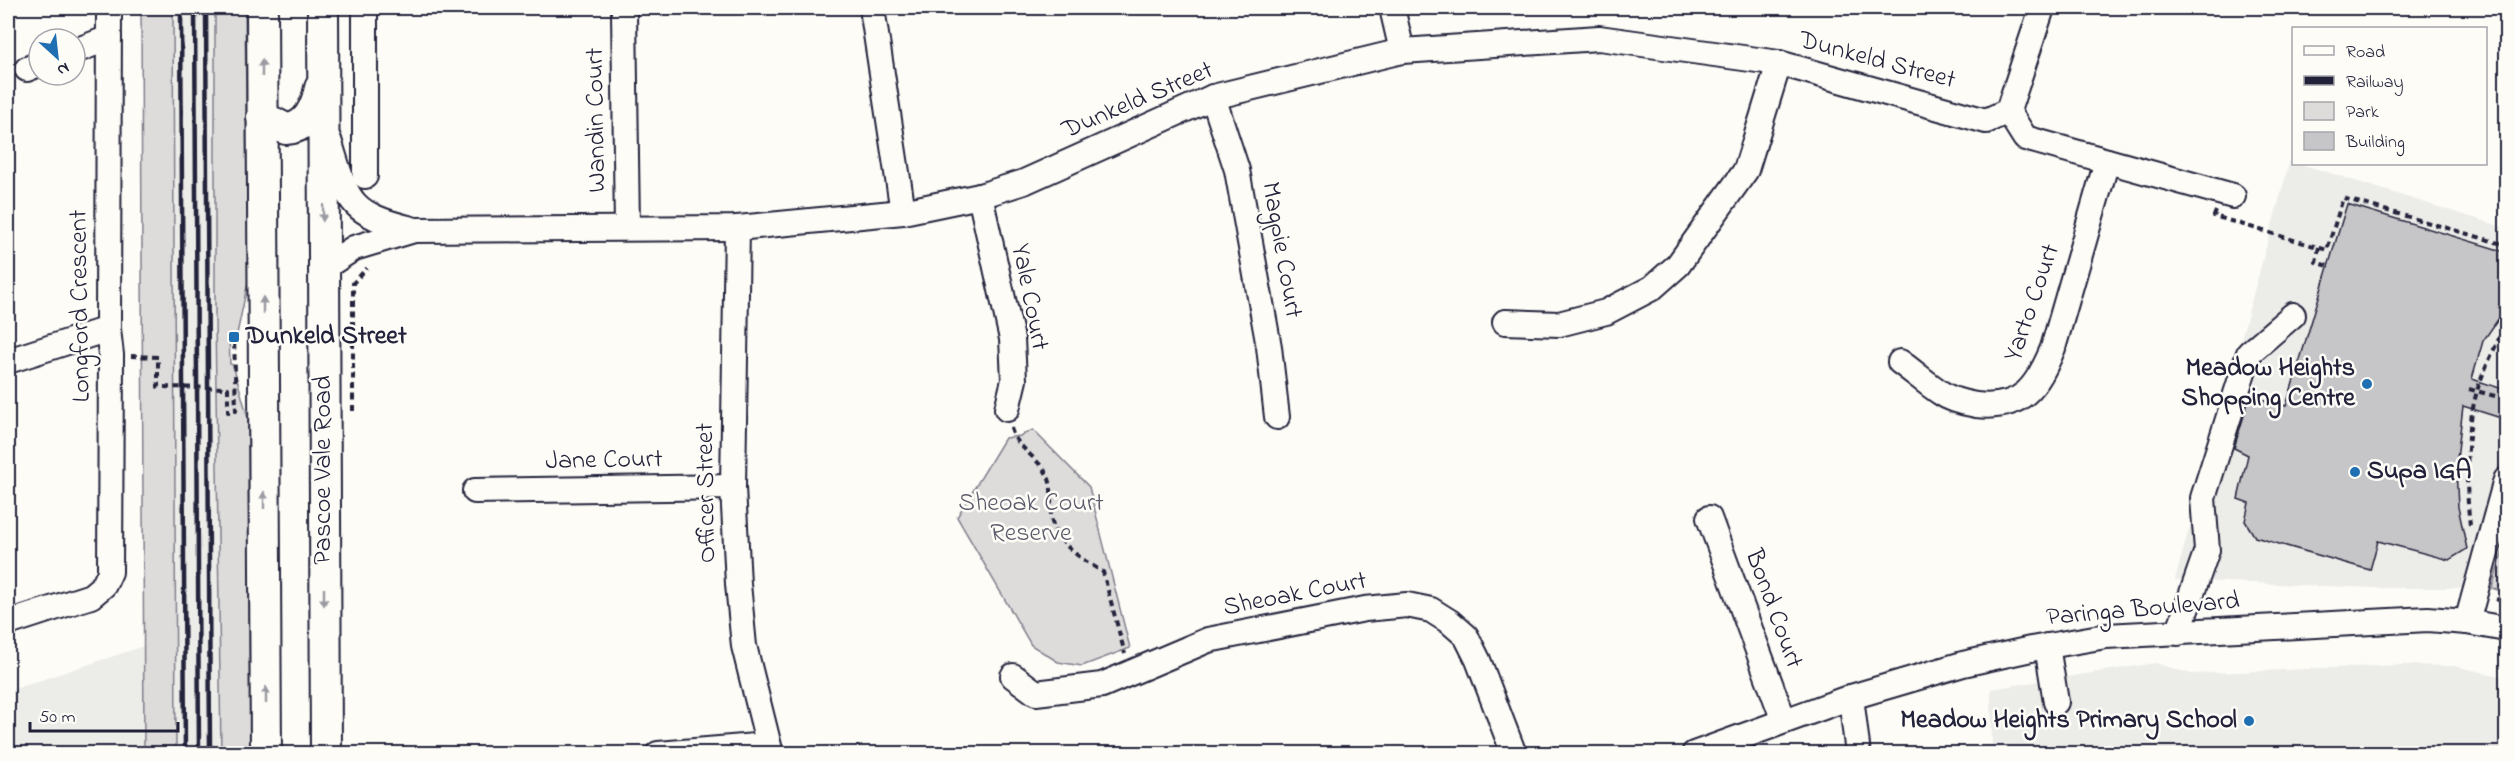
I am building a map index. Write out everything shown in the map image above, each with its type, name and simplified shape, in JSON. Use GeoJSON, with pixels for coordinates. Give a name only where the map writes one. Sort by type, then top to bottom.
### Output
{"type":"FeatureCollection","features":[{"type":"Feature","properties":{"kind":"main road"},"geometry":{"type":"LineString","coordinates":[[262,8],[266,753]]}},
{"type":"Feature","properties":{"kind":"main road","name":"Pascoe Vale Road"},"geometry":{"type":"LineString","coordinates":[[323,8],[322,269],[326,753]]}},
{"type":"Feature","properties":{"kind":"main road"},"geometry":{"type":"LineString","coordinates":[[262,117],[286,129],[300,126],[309,117],[317,100],[324,68]]}},
{"type":"Feature","properties":{"kind":"street","name":"Longford Crescent"},"geometry":{"type":"LineString","coordinates":[[8,623],[90,596],[104,585],[110,572],[109,8]]}},
{"type":"Feature","properties":{"kind":"street"},"geometry":{"type":"LineString","coordinates":[[365,8],[365,176]]}},
{"type":"Feature","properties":{"kind":"street"},"geometry":{"type":"LineString","coordinates":[[872,8],[903,212]]}},
{"type":"Feature","properties":{"kind":"street"},"geometry":{"type":"LineString","coordinates":[[1392,8],[1402,51]]}},
{"type":"Feature","properties":{"kind":"street"},"geometry":{"type":"LineString","coordinates":[[2042,8],[1997,116],[2025,138],[2227,194]]}},
{"type":"Feature","properties":{"kind":"street","name":"Wandin Court"},"geometry":{"type":"LineString","coordinates":[[624,12],[627,227]]}},
{"type":"Feature","properties":{"kind":"street"},"geometry":{"type":"LineString","coordinates":[[87,46],[109,38]]}},
{"type":"Feature","properties":{"kind":"street","name":"Dunkeld Street"},"geometry":{"type":"LineString","coordinates":[[322,269],[354,248],[374,240],[414,230],[737,228],[903,212],[980,196],[1024,182],[1213,97],[1402,51],[1599,38],[1779,63],[1997,116]]}},
{"type":"Feature","properties":{"kind":"street"},"geometry":{"type":"LineString","coordinates":[[1505,322],[1559,324],[1606,312],[1652,288],[1678,265],[1746,170],[1779,63]]}},
{"type":"Feature","properties":{"kind":"street","name":"Magpie Court"},"geometry":{"type":"LineString","coordinates":[[1213,97],[1237,170],[1269,347],[1277,417]]}},
{"type":"Feature","properties":{"kind":"street","name":"Dunkeld Street"},"geometry":{"type":"LineString","coordinates":[[324,126],[342,180],[355,205],[367,215],[382,222],[414,230]]}},
{"type":"Feature","properties":{"kind":"street","name":"Yarto Court"},"geometry":{"type":"LineString","coordinates":[[1900,362],[1942,394],[1966,404],[1989,406],[2010,404],[2030,390],[2043,372],[2053,348],[2107,161]]}},
{"type":"Feature","properties":{"kind":"street","name":"Yale Court"},"geometry":{"type":"LineString","coordinates":[[980,196],[1012,339],[1014,380],[1007,409]]}},
{"type":"Feature","properties":{"kind":"street","name":"Officer Street"},"geometry":{"type":"LineString","coordinates":[[737,228],[733,487],[738,584],[744,646],[770,749]]}},
{"type":"Feature","properties":{"kind":"street"},"geometry":{"type":"LineString","coordinates":[[2178,633],[2207,550],[2203,498],[2249,353],[2293,315]]}},
{"type":"Feature","properties":{"kind":"street"},"geometry":{"type":"LineString","coordinates":[[8,361],[108,329]]}},
{"type":"Feature","properties":{"kind":"street"},"geometry":{"type":"LineString","coordinates":[[2467,622],[2506,480]]}},
{"type":"Feature","properties":{"kind":"street","name":"Jane Court"},"geometry":{"type":"LineString","coordinates":[[475,491],[733,487]]}},
{"type":"Feature","properties":{"kind":"street","name":"Bond Court"},"geometry":{"type":"LineString","coordinates":[[1708,513],[1784,721]]}},
{"type":"Feature","properties":{"kind":"street","name":"Sheoak Court"},"geometry":{"type":"LineString","coordinates":[[1013,676],[1036,693],[1080,689],[1102,685],[1208,640],[1365,609],[1407,605],[1431,610],[1466,636],[1482,669],[1514,753]]}},
{"type":"Feature","properties":{"kind":"street","name":"Paringa Boulevard"},"geometry":{"type":"LineString","coordinates":[[1695,753],[1851,697],[1963,664],[2106,636],[2428,619],[2467,622],[2506,630]]}},
{"type":"Feature","properties":{"kind":"street"},"geometry":{"type":"LineString","coordinates":[[2047,646],[2056,702]]}},
{"type":"Feature","properties":{"kind":"street"},"geometry":{"type":"LineString","coordinates":[[1851,697],[1858,753]]}},
{"type":"Feature","properties":{"kind":"street"},"geometry":{"type":"LineString","coordinates":[[658,753],[770,749]]}},
{"type":"Feature","properties":{"kind":"path"},"geometry":{"type":"LineString","coordinates":[[2227,194],[2214,216],[2327,250],[2343,198],[2506,245]]}},
{"type":"Feature","properties":{"kind":"path"},"geometry":{"type":"LineString","coordinates":[[2319,247],[2316,262],[2328,266]]}},
{"type":"Feature","properties":{"kind":"path"},"geometry":{"type":"LineString","coordinates":[[2471,529],[2466,491],[2469,443],[2477,391],[2506,322]]}},
{"type":"Feature","properties":{"kind":"path"},"geometry":{"type":"LineString","coordinates":[[123,356],[158,357],[159,387],[228,388],[228,411],[237,411],[234,337]]}},
{"type":"Feature","properties":{"kind":"path"},"geometry":{"type":"LineString","coordinates":[[2469,389],[2506,399]]}},
{"type":"Feature","properties":{"kind":"path"},"geometry":{"type":"LineString","coordinates":[[1007,409],[1013,437],[1049,478],[1053,526],[1065,543],[1087,563],[1102,572],[1123,651],[1133,671]]}},
{"type":"Feature","properties":{"kind":"shaded area"},"geometry":{"type":"Polygon","coordinates":[[[173,8],[215,8],[215,316],[221,753],[176,753],[173,8]]]}},
{"type":"Feature","properties":{"kind":"shaded area","name":"Meadow Heights Shopping Centre"},"geometry":{"type":"Polygon","coordinates":[[[2290,160],[2292,165],[2304,165],[2506,228],[2506,540],[2492,588],[2375,588],[2175,580],[2290,160]]]}},
{"type":"Feature","properties":{"kind":"shaded area"},"geometry":{"type":"Polygon","coordinates":[[[144,646],[144,753],[8,753],[8,691],[144,646]]]}},
{"type":"Feature","properties":{"kind":"shaded area","name":"Meadow Heights Primary School"},"geometry":{"type":"Polygon","coordinates":[[[2155,663],[2191,674],[2399,665],[2454,666],[2506,677],[2506,753],[1992,753],[1991,689],[2155,663]]]}},
{"type":"Feature","properties":{"kind":"green space"},"geometry":{"type":"Polygon","coordinates":[[[141,8],[173,8],[176,754],[144,753],[141,8]]]}},
{"type":"Feature","properties":{"kind":"green space"},"geometry":{"type":"Polygon","coordinates":[[[215,8],[245,8],[248,282],[237,334],[229,334],[230,364],[233,365],[248,418],[250,754],[221,753],[215,316],[215,8]]]}},
{"type":"Feature","properties":{"kind":"green space","name":"Sheoak Court Reserve"},"geometry":{"type":"Polygon","coordinates":[[[1033,430],[1089,487],[1130,648],[1082,666],[1058,662],[1031,645],[957,517],[1005,438],[1020,436],[1033,430]]]}},
{"type":"Feature","properties":{"kind":"green space"},"geometry":{"type":"Polygon","coordinates":[[[2506,540],[2506,593],[2492,588],[2506,540]]]}},
{"type":"Feature","properties":{"kind":"building"},"geometry":{"type":"Polygon","coordinates":[[[2347,204],[2506,252],[2506,308],[2483,341],[2472,379],[2506,390],[2506,401],[2501,418],[2463,406],[2456,468],[2458,507],[2467,549],[2449,560],[2378,541],[2370,570],[2255,537],[2245,521],[2249,503],[2238,499],[2248,455],[2234,448],[2250,396],[2286,406],[2347,204]]]}},
{"type":"Feature","properties":{"kind":"railway"},"geometry":{"type":"LineString","coordinates":[[181,8],[185,754]]}},
{"type":"Feature","properties":{"kind":"railway"},"geometry":{"type":"LineString","coordinates":[[195,8],[199,754]]}},
{"type":"Feature","properties":{"kind":"railway"},"geometry":{"type":"LineString","coordinates":[[206,8],[210,754]]}},
{"type":"Feature","properties":{"kind":"place","name":"Dunkeld Street"},"geometry":{"type":"Point","coordinates":[234,337]}},
{"type":"Feature","properties":{"kind":"place","name":"Meadow Heights Shopping Centre"},"geometry":{"type":"Point","coordinates":[2367,384]}},
{"type":"Feature","properties":{"kind":"place","name":"Supa IGA"},"geometry":{"type":"Point","coordinates":[2355,472]}},
{"type":"Feature","properties":{"kind":"place","name":"Meadow Heights Primary School"},"geometry":{"type":"Point","coordinates":[2249,721]}}]}
